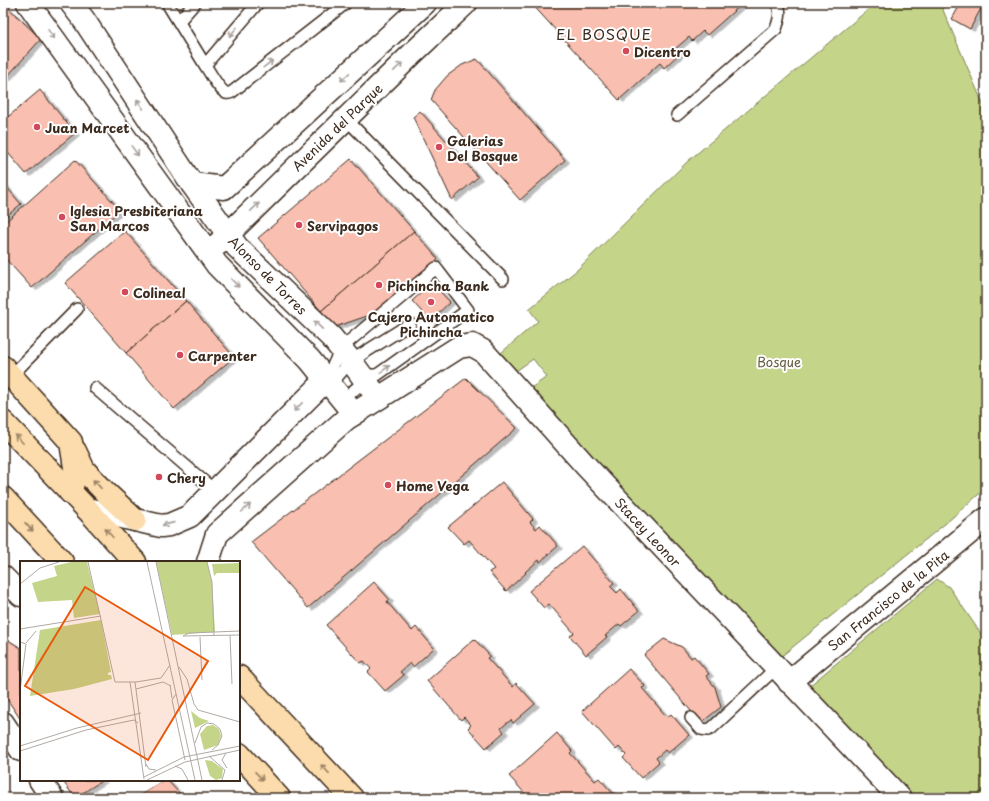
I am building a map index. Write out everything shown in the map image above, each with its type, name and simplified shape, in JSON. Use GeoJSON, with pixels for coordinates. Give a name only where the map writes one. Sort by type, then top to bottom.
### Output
{"type":"FeatureCollection","features":[{"type":"Feature","properties":{"kind":"main road"},"geometry":{"type":"LineString","coordinates":[[7,372],[71,442],[84,470],[135,520]]}},
{"type":"Feature","properties":{"kind":"main road"},"geometry":{"type":"LineString","coordinates":[[3,422],[87,508],[134,561]]}},
{"type":"Feature","properties":{"kind":"main road"},"geometry":{"type":"LineString","coordinates":[[70,492],[76,474],[71,442]]}},
{"type":"Feature","properties":{"kind":"main road"},"geometry":{"type":"LineString","coordinates":[[3,498],[61,561]]}},
{"type":"Feature","properties":{"kind":"main road"},"geometry":{"type":"LineString","coordinates":[[240,678],[352,798]]}},
{"type":"Feature","properties":{"kind":"main road"},"geometry":{"type":"LineString","coordinates":[[240,755],[279,798]]}},
{"type":"Feature","properties":{"kind":"street","name":"Alonso de Torres"},"geometry":{"type":"LineString","coordinates":[[28,3],[217,265],[310,360],[338,395]]}},
{"type":"Feature","properties":{"kind":"street","name":"Alonso de Torres"},"geometry":{"type":"LineString","coordinates":[[71,3],[84,20],[192,184],[237,247],[346,355],[378,398]]}},
{"type":"Feature","properties":{"kind":"street"},"geometry":{"type":"LineString","coordinates":[[192,184],[224,188],[425,3]]}},
{"type":"Feature","properties":{"kind":"street","name":"Avenida del Parque"},"geometry":{"type":"LineString","coordinates":[[209,254],[227,234],[466,3]]}},
{"type":"Feature","properties":{"kind":"street","name":"Stacey Leonor"},"geometry":{"type":"LineString","coordinates":[[378,398],[459,347],[472,345],[483,351],[586,466],[900,798]]}},
{"type":"Feature","properties":{"kind":"street"},"geometry":{"type":"LineString","coordinates":[[87,508],[153,525],[169,525],[190,516],[310,394],[378,398]]}},
{"type":"Feature","properties":{"kind":"street"},"geometry":{"type":"LineString","coordinates":[[208,561],[217,534],[346,419],[338,395]]}},
{"type":"Feature","properties":{"kind":"street","name":"San Francisco de la Pita"},"geometry":{"type":"LineString","coordinates":[[783,675],[986,519]]}},
{"type":"Feature","properties":{"kind":"street"},"geometry":{"type":"LineString","coordinates":[[3,577],[20,594]]}},
{"type":"Feature","properties":{"kind":"street"},"geometry":{"type":"LineString","coordinates":[[3,723],[20,748]]}},
{"type":"Feature","properties":{"kind":"street"},"geometry":{"type":"LineString","coordinates":[[41,781],[52,798]]}},
{"type":"Feature","properties":{"kind":"lane"},"geometry":{"type":"LineString","coordinates":[[167,3],[217,83],[225,92],[228,93],[232,92],[346,3]]}},
{"type":"Feature","properties":{"kind":"lane"},"geometry":{"type":"LineString","coordinates":[[179,21],[194,3]]}},
{"type":"Feature","properties":{"kind":"lane"},"geometry":{"type":"LineString","coordinates":[[205,65],[258,3]]}},
{"type":"Feature","properties":{"kind":"lane"},"geometry":{"type":"LineString","coordinates":[[677,115],[776,29],[780,18],[777,3]]}},
{"type":"Feature","properties":{"kind":"lane"},"geometry":{"type":"LineString","coordinates":[[346,119],[503,279]]}},
{"type":"Feature","properties":{"kind":"lane"},"geometry":{"type":"LineString","coordinates":[[436,268],[468,310],[377,375],[371,375],[338,395],[346,355],[436,268]]}},
{"type":"Feature","properties":{"kind":"lane"},"geometry":{"type":"LineString","coordinates":[[7,372],[77,309]]}},
{"type":"Feature","properties":{"kind":"lane"},"geometry":{"type":"LineString","coordinates":[[346,355],[410,324]]}},
{"type":"Feature","properties":{"kind":"lane"},"geometry":{"type":"LineString","coordinates":[[338,395],[346,355]]}},
{"type":"Feature","properties":{"kind":"lane"},"geometry":{"type":"LineString","coordinates":[[95,388],[215,492]]}},
{"type":"Feature","properties":{"kind":"lane"},"geometry":{"type":"LineString","coordinates":[[691,718],[701,729],[708,730],[783,675]]}},
{"type":"Feature","properties":{"kind":"green space","name":"Bosque"},"geometry":{"type":"Polygon","coordinates":[[[876,3],[940,3],[986,111],[986,488],[946,523],[773,663],[528,390],[547,377],[533,359],[516,371],[501,353],[538,321],[529,309],[577,270],[688,161],[876,3]]]}},
{"type":"Feature","properties":{"kind":"green space"},"geometry":{"type":"Polygon","coordinates":[[[937,579],[949,587],[986,641],[986,798],[903,798],[808,687],[937,579]]]}},
{"type":"Feature","properties":{"kind":"building"},"geometry":{"type":"Polygon","coordinates":[[[3,3],[41,39],[5,79],[3,76],[3,3]]]}},
{"type":"Feature","properties":{"kind":"building","name":"Dicentro"},"geometry":{"type":"Polygon","coordinates":[[[531,3],[743,3],[707,35],[703,31],[692,41],[689,37],[675,49],[680,53],[664,68],[660,63],[619,100],[531,3]]]}},
{"type":"Feature","properties":{"kind":"building"},"geometry":{"type":"Polygon","coordinates":[[[961,3],[984,3],[970,29],[952,19],[961,3]]]}},
{"type":"Feature","properties":{"kind":"building"},"geometry":{"type":"Polygon","coordinates":[[[477,59],[565,160],[520,200],[431,100],[435,90],[447,76],[462,65],[477,59]]]}},
{"type":"Feature","properties":{"kind":"building","name":"Juan Marcet"},"geometry":{"type":"Polygon","coordinates":[[[40,90],[75,133],[26,174],[3,147],[3,121],[40,90]]]}},
{"type":"Feature","properties":{"kind":"building","name":"Galerias Del Bosque"},"geometry":{"type":"Polygon","coordinates":[[[420,111],[478,177],[452,200],[413,117],[420,111]]]}},
{"type":"Feature","properties":{"kind":"building"},"geometry":{"type":"Polygon","coordinates":[[[351,159],[414,231],[321,311],[258,238],[351,159]]]}},
{"type":"Feature","properties":{"kind":"building","name":"Iglesia Presbiteriana San Marcos"},"geometry":{"type":"Polygon","coordinates":[[[75,160],[120,210],[32,288],[3,256],[3,224],[75,160]]]}},
{"type":"Feature","properties":{"kind":"building"},"geometry":{"type":"Polygon","coordinates":[[[3,183],[21,204],[3,219],[3,183]]]}},
{"type":"Feature","properties":{"kind":"building","name":"Colineal"},"geometry":{"type":"Polygon","coordinates":[[[125,231],[186,301],[126,353],[65,283],[125,231]]]}},
{"type":"Feature","properties":{"kind":"building","name":"Pichincha Bank"},"geometry":{"type":"Polygon","coordinates":[[[414,231],[438,259],[376,313],[335,327],[321,311],[414,231]]]}},
{"type":"Feature","properties":{"kind":"building","name":"Cajero Automatico Pichincha"},"geometry":{"type":"Polygon","coordinates":[[[432,283],[450,302],[430,321],[412,301],[432,283]]]}},
{"type":"Feature","properties":{"kind":"building","name":"Carpenter"},"geometry":{"type":"Polygon","coordinates":[[[186,301],[234,357],[174,409],[126,353],[186,301]]]}},
{"type":"Feature","properties":{"kind":"building","name":"Home Vega"},"geometry":{"type":"Polygon","coordinates":[[[466,378],[517,428],[308,608],[251,542],[466,378]]]}},
{"type":"Feature","properties":{"kind":"building"},"geometry":{"type":"Polygon","coordinates":[[[502,482],[533,519],[530,522],[536,529],[540,525],[558,546],[540,562],[539,560],[525,572],[526,573],[506,591],[489,572],[494,569],[469,540],[464,544],[448,527],[502,482]]]}},
{"type":"Feature","properties":{"kind":"building"},"geometry":{"type":"Polygon","coordinates":[[[582,546],[614,583],[610,586],[617,593],[621,589],[639,611],[621,626],[619,624],[605,636],[607,637],[586,655],[570,636],[574,633],[549,604],[544,608],[529,591],[582,546]]]}},
{"type":"Feature","properties":{"kind":"building"},"geometry":{"type":"Polygon","coordinates":[[[374,582],[389,599],[387,602],[412,631],[416,627],[434,648],[413,667],[410,663],[400,672],[404,675],[385,691],[368,672],[371,669],[364,661],[360,663],[326,625],[374,582]]]}},
{"type":"Feature","properties":{"kind":"building"},"geometry":{"type":"Polygon","coordinates":[[[3,637],[20,647],[20,718],[3,693],[3,685],[6,680],[7,659],[3,653],[3,637]]]}},
{"type":"Feature","properties":{"kind":"building"},"geometry":{"type":"Polygon","coordinates":[[[474,639],[490,656],[487,658],[513,687],[516,683],[535,704],[513,723],[511,720],[501,728],[504,732],[486,748],[468,728],[471,725],[464,717],[461,720],[427,681],[474,639]]]}},
{"type":"Feature","properties":{"kind":"building"},"geometry":{"type":"Polygon","coordinates":[[[664,639],[682,647],[691,658],[694,656],[709,674],[706,676],[715,687],[721,707],[701,723],[644,655],[664,639]]]}},
{"type":"Feature","properties":{"kind":"building"},"geometry":{"type":"Polygon","coordinates":[[[629,669],[645,686],[642,688],[667,717],[671,714],[689,735],[668,753],[665,750],[656,758],[659,762],[641,778],[623,758],[626,755],[619,747],[616,750],[582,711],[629,669]]]}},
{"type":"Feature","properties":{"kind":"building"},"geometry":{"type":"Polygon","coordinates":[[[557,733],[572,751],[570,753],[595,781],[599,778],[617,798],[529,798],[509,776],[557,733]]]}},
{"type":"Feature","properties":{"kind":"building"},"geometry":{"type":"Polygon","coordinates":[[[63,781],[101,781],[75,798],[63,781]]]}},
{"type":"Feature","properties":{"kind":"building"},"geometry":{"type":"Polygon","coordinates":[[[163,781],[168,781],[179,793],[175,796],[176,798],[137,797],[163,781]]]}},
{"type":"Feature","properties":{"kind":"place","name":"Dicentro"},"geometry":{"type":"Point","coordinates":[626,51]}},
{"type":"Feature","properties":{"kind":"place","name":"Juan Marcet"},"geometry":{"type":"Point","coordinates":[37,127]}},
{"type":"Feature","properties":{"kind":"place","name":"Galerias Del Bosque"},"geometry":{"type":"Point","coordinates":[439,147]}},
{"type":"Feature","properties":{"kind":"place","name":"Iglesia Presbiteriana San Marcos"},"geometry":{"type":"Point","coordinates":[62,217]}},
{"type":"Feature","properties":{"kind":"place","name":"Servipagos"},"geometry":{"type":"Point","coordinates":[299,225]}},
{"type":"Feature","properties":{"kind":"place","name":"Pichincha Bank"},"geometry":{"type":"Point","coordinates":[379,285]}},
{"type":"Feature","properties":{"kind":"place","name":"Colineal"},"geometry":{"type":"Point","coordinates":[125,292]}},
{"type":"Feature","properties":{"kind":"place","name":"Cajero Automatico Pichincha"},"geometry":{"type":"Point","coordinates":[431,302]}},
{"type":"Feature","properties":{"kind":"place","name":"Carpenter"},"geometry":{"type":"Point","coordinates":[180,355]}},
{"type":"Feature","properties":{"kind":"place","name":"Chery"},"geometry":{"type":"Point","coordinates":[159,477]}},
{"type":"Feature","properties":{"kind":"place","name":"Home Vega"},"geometry":{"type":"Point","coordinates":[388,485]}},
{"type":"Feature","properties":{"kind":"district","name":"EL BOSQUE"},"geometry":{"type":"Point","coordinates":[604,33]}}]}
